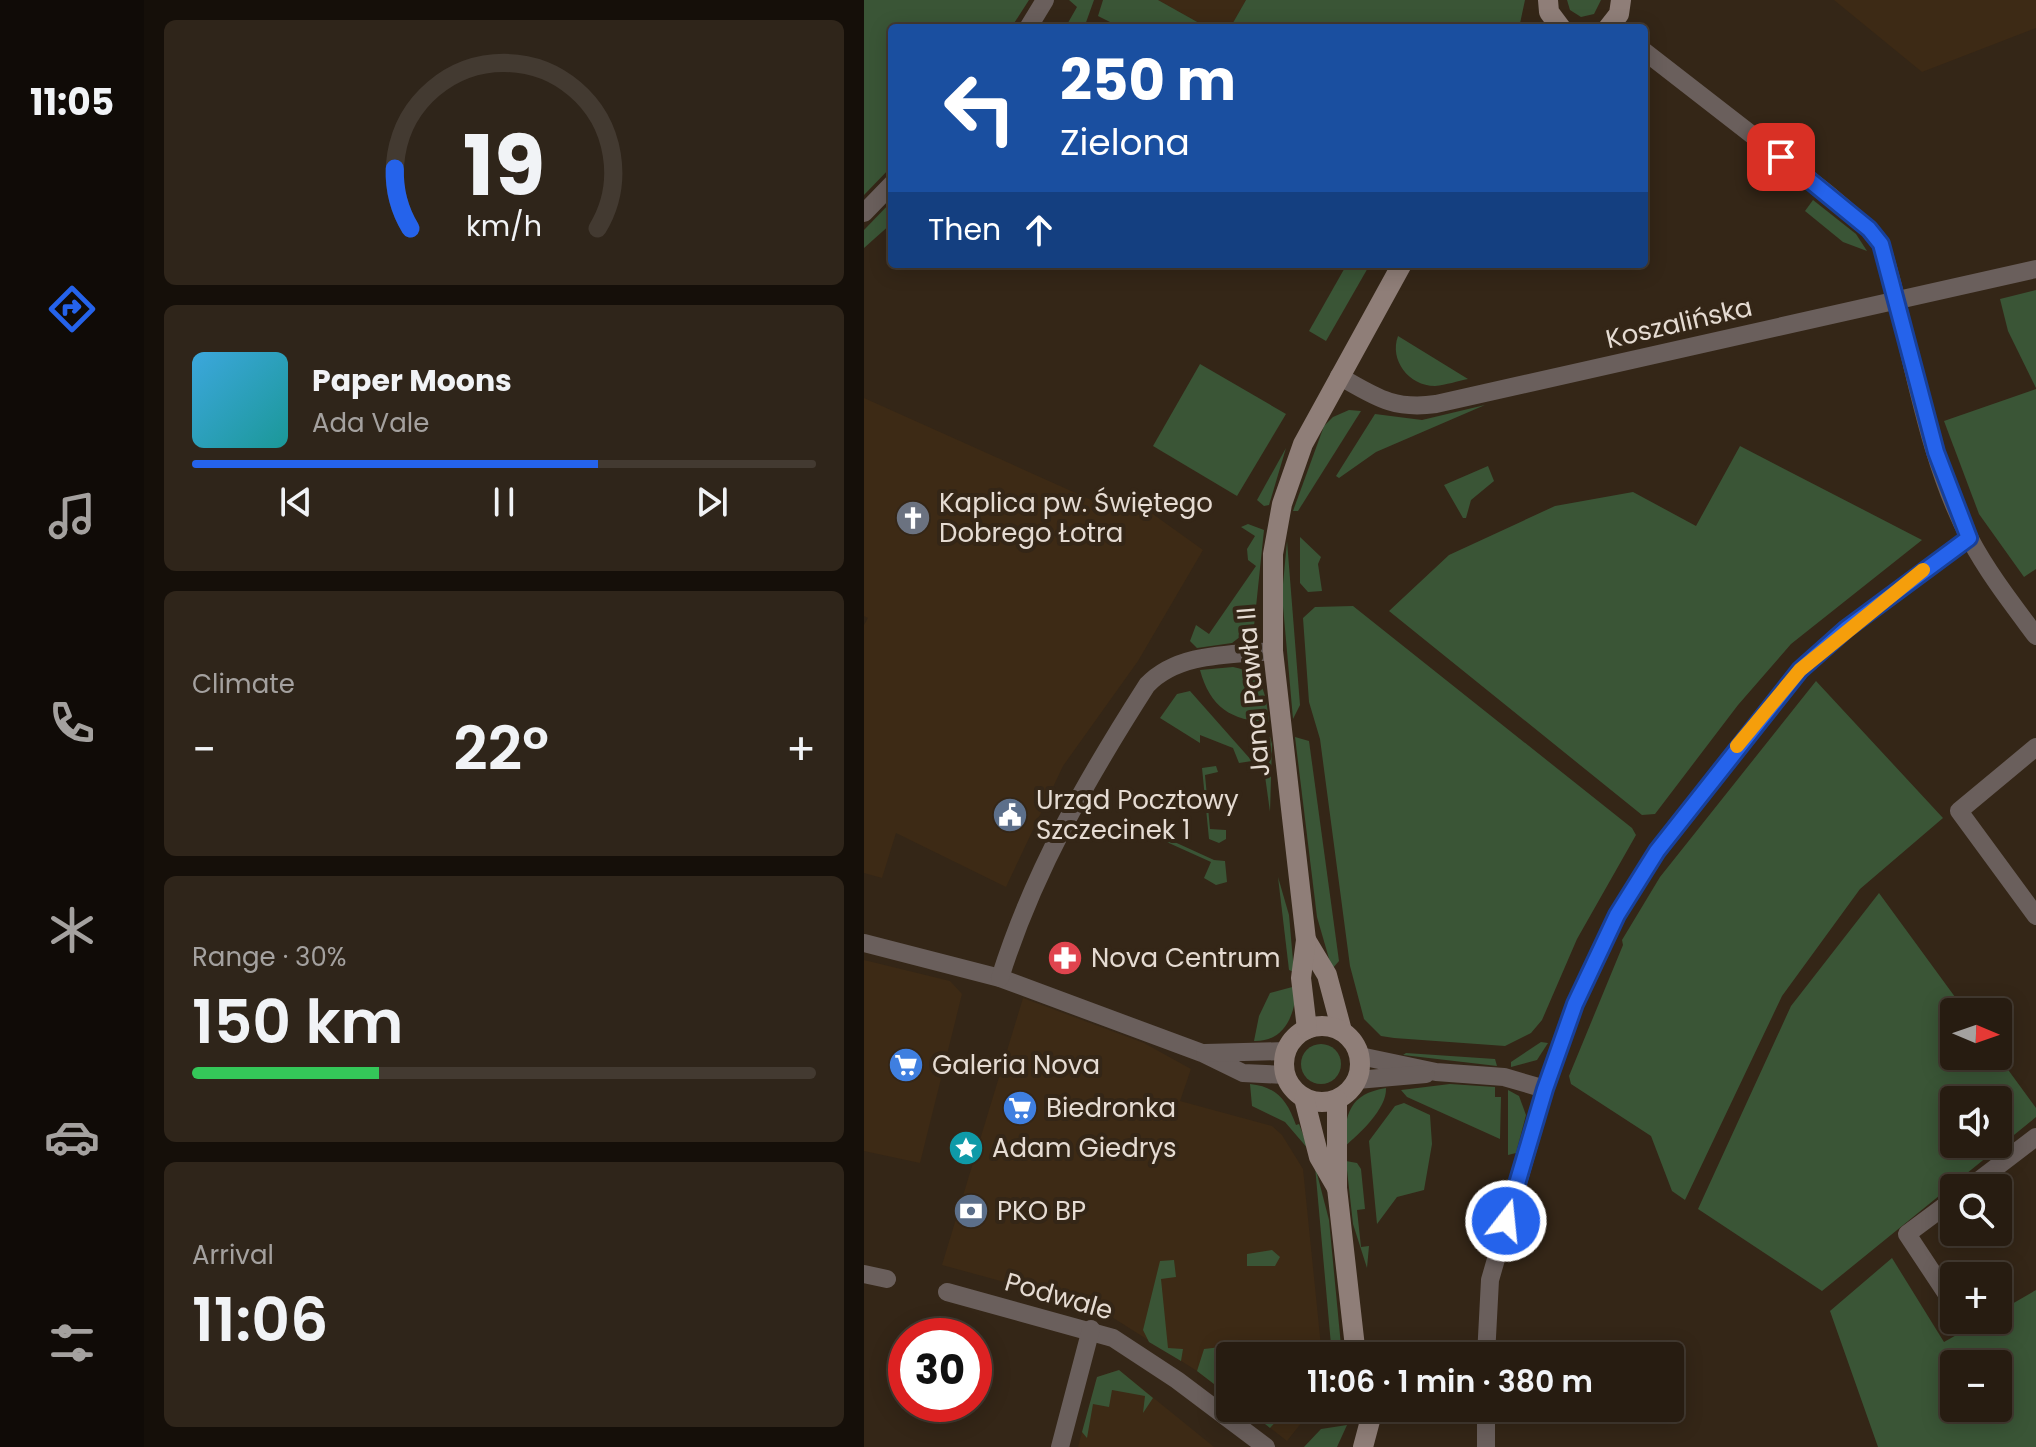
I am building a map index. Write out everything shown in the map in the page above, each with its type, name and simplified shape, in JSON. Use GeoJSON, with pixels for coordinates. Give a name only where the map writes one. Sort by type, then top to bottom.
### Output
{"type":"FeatureCollection","features":[{"type":"Feature","properties":{"kind":"street"},"geometry":{"type":"LineString","coordinates":[[1030,24],[1045,0]]}},
{"type":"Feature","properties":{"kind":"street"},"geometry":{"type":"LineString","coordinates":[[1614,24],[1621,0]]}},
{"type":"Feature","properties":{"kind":"street"},"geometry":{"type":"LineString","coordinates":[[1648,54],[1869,229],[1881,244],[1936,452],[1969,538],[2036,636]]}},
{"type":"Feature","properties":{"kind":"street"},"geometry":{"type":"LineString","coordinates":[[864,213],[888,188]]}},
{"type":"Feature","properties":{"kind":"street","name":"Jana Pawła II"},"geometry":{"type":"LineString","coordinates":[[1307,1029],[1301,978],[1306,940],[1273,651],[1270,590],[1276,534],[1282,504],[1303,444],[1400,268]]}},
{"type":"Feature","properties":{"kind":"street","name":"Koszalińska"},"geometry":{"type":"LineString","coordinates":[[1339,376],[1392,404],[1412,408],[2036,269]]}},
{"type":"Feature","properties":{"kind":"street"},"geometry":{"type":"LineString","coordinates":[[1487,1342],[1490,1280],[1545,1089],[1575,1004],[1617,915],[1657,851],[1732,752],[1800,670],[1858,620],[1969,538]]}},
{"type":"Feature","properties":{"kind":"street"},"geometry":{"type":"LineString","coordinates":[[1000,978],[1019,923],[1056,840],[1147,685],[1165,669],[1183,662],[1273,651]]}},
{"type":"Feature","properties":{"kind":"street"},"geometry":{"type":"LineString","coordinates":[[2036,747],[1959,811],[2036,916]]}},
{"type":"Feature","properties":{"kind":"street","name":"Jana Pawła II"},"geometry":{"type":"LineString","coordinates":[[1306,940],[1327,975],[1342,1031]]}},
{"type":"Feature","properties":{"kind":"street"},"geometry":{"type":"LineString","coordinates":[[864,943],[1000,978],[1202,1053],[1243,1073],[1285,1075]]}},
{"type":"Feature","properties":{"kind":"street"},"geometry":{"type":"LineString","coordinates":[[1360,1056],[1357,1080],[1337,1100],[1314,1102],[1304,1098],[1289,1084],[1285,1075],[1286,1051],[1291,1042],[1307,1029],[1318,1026],[1342,1031],[1360,1056],[1436,1072],[1504,1077],[1545,1089]]}},
{"type":"Feature","properties":{"kind":"street"},"geometry":{"type":"LineString","coordinates":[[1202,1053],[1286,1051]]}},
{"type":"Feature","properties":{"kind":"street"},"geometry":{"type":"LineString","coordinates":[[1357,1080],[1436,1072]]}},
{"type":"Feature","properties":{"kind":"street"},"geometry":{"type":"LineString","coordinates":[[1304,1098],[1319,1157],[1337,1188]]}},
{"type":"Feature","properties":{"kind":"street"},"geometry":{"type":"LineString","coordinates":[[1337,1100],[1337,1188],[1354,1342]]}},
{"type":"Feature","properties":{"kind":"street"},"geometry":{"type":"LineString","coordinates":[[1987,1174],[2036,1137]]}},
{"type":"Feature","properties":{"kind":"street"},"geometry":{"type":"LineString","coordinates":[[1940,1209],[1907,1234],[1940,1284]]}},
{"type":"Feature","properties":{"kind":"street"},"geometry":{"type":"LineString","coordinates":[[864,1274],[887,1279]]}},
{"type":"Feature","properties":{"kind":"street","name":"Podwale"},"geometry":{"type":"LineString","coordinates":[[947,1292],[1091,1329],[1113,1338],[1177,1380],[1266,1447]]}},
{"type":"Feature","properties":{"kind":"street"},"geometry":{"type":"LineString","coordinates":[[1060,1447],[1091,1329]]}},
{"type":"Feature","properties":{"kind":"street"},"geometry":{"type":"LineString","coordinates":[[1357,1422],[1363,1443]]}},
{"type":"Feature","properties":{"kind":"street"},"geometry":{"type":"LineString","coordinates":[[1363,1443],[1369,1422]]}},
{"type":"Feature","properties":{"kind":"street"},"geometry":{"type":"LineString","coordinates":[[1486,1422],[1486,1447]]}},
{"type":"Feature","properties":{"kind":"shaded area"},"geometry":{"type":"Polygon","coordinates":[[[1158,0],[1246,0],[1232,24],[1201,24],[1158,0]]]}},
{"type":"Feature","properties":{"kind":"shaded area"},"geometry":{"type":"Polygon","coordinates":[[[1834,0],[2036,0],[2036,28],[1922,72],[1834,0]]]}},
{"type":"Feature","properties":{"kind":"shaded area"},"geometry":{"type":"Polygon","coordinates":[[[864,398],[1118,512],[1150,512],[1203,550],[1138,661],[1063,766],[1006,887],[896,833],[882,878],[864,873],[864,625],[868,618],[864,616],[864,398]]]}},
{"type":"Feature","properties":{"kind":"shaded area","name":"Galeria Nova"},"geometry":{"type":"Polygon","coordinates":[[[864,960],[950,981],[962,994],[920,1163],[864,1151],[864,960]]]}},
{"type":"Feature","properties":{"kind":"shaded area"},"geometry":{"type":"Polygon","coordinates":[[[1023,998],[1144,1043],[1191,1069],[1180,1101],[1272,1126],[1282,1135],[1303,1169],[1321,1342],[1216,1342],[1216,1386],[1096,1307],[942,1265],[1023,998]]]}},
{"type":"Feature","properties":{"kind":"shaded area"},"geometry":{"type":"Polygon","coordinates":[[[1119,1370],[1214,1447],[1078,1447],[1097,1377],[1119,1370]]]}},
{"type":"Feature","properties":{"kind":"shaded area"},"geometry":{"type":"Polygon","coordinates":[[[1263,1422],[1302,1422],[1287,1441],[1263,1422]]]}},
{"type":"Feature","properties":{"kind":"green space"},"geometry":{"type":"Polygon","coordinates":[[[864,0],[1029,0],[1014,24],[888,24],[888,170],[864,195],[864,0]]]}},
{"type":"Feature","properties":{"kind":"green space"},"geometry":{"type":"Polygon","coordinates":[[[1069,0],[1094,0],[1085,24],[1067,24],[1077,7],[1069,0]]]}},
{"type":"Feature","properties":{"kind":"green space"},"geometry":{"type":"Polygon","coordinates":[[[1103,0],[1158,0],[1201,24],[1114,24],[1098,16],[1103,0]]]}},
{"type":"Feature","properties":{"kind":"green space"},"geometry":{"type":"Polygon","coordinates":[[[1246,0],[1525,0],[1520,24],[1232,24],[1246,0]]]}},
{"type":"Feature","properties":{"kind":"green space"},"geometry":{"type":"Polygon","coordinates":[[[1567,0],[1601,0],[1594,14],[1581,17],[1570,10],[1567,0]]]}},
{"type":"Feature","properties":{"kind":"green space"},"geometry":{"type":"Polygon","coordinates":[[[1813,200],[1856,234],[1867,251],[1843,242],[1805,211],[1813,200]]]}},
{"type":"Feature","properties":{"kind":"green space"},"geometry":{"type":"Polygon","coordinates":[[[888,205],[888,227],[864,248],[864,230],[888,205]]]}},
{"type":"Feature","properties":{"kind":"green space"},"geometry":{"type":"Polygon","coordinates":[[[1345,268],[1368,268],[1326,341],[1309,331],[1345,268]]]}},
{"type":"Feature","properties":{"kind":"green space"},"geometry":{"type":"Polygon","coordinates":[[[2036,290],[2036,388],[2008,331],[2000,299],[2036,290]]]}},
{"type":"Feature","properties":{"kind":"green space"},"geometry":{"type":"Polygon","coordinates":[[[1398,336],[1468,379],[1435,386],[1417,382],[1409,377],[1399,362],[1396,354],[1398,336]]]}},
{"type":"Feature","properties":{"kind":"green space"},"geometry":{"type":"Polygon","coordinates":[[[1200,364],[1286,414],[1237,496],[1153,446],[1200,364]]]}},
{"type":"Feature","properties":{"kind":"green space"},"geometry":{"type":"Polygon","coordinates":[[[2036,389],[2036,569],[2024,577],[1979,514],[1944,421],[2036,389]]]}},
{"type":"Feature","properties":{"kind":"green space"},"geometry":{"type":"Polygon","coordinates":[[[1485,405],[1376,452],[1339,478],[1336,476],[1375,414],[1422,420],[1485,405]]]}},
{"type":"Feature","properties":{"kind":"green space"},"geometry":{"type":"Polygon","coordinates":[[[1349,410],[1361,411],[1298,511],[1293,511],[1324,426],[1333,417],[1349,410]]]}},
{"type":"Feature","properties":{"kind":"green space"},"geometry":{"type":"Polygon","coordinates":[[[1740,446],[1922,540],[1791,644],[1738,705],[1655,814],[1642,815],[1389,611],[1449,555],[1555,506],[1633,492],[1696,526],[1740,446]]]}},
{"type":"Feature","properties":{"kind":"green space"},"geometry":{"type":"Polygon","coordinates":[[[1286,448],[1269,505],[1264,506],[1257,500],[1286,448]]]}},
{"type":"Feature","properties":{"kind":"green space"},"geometry":{"type":"Polygon","coordinates":[[[1488,466],[1494,481],[1471,500],[1466,518],[1463,518],[1444,485],[1488,466]]]}},
{"type":"Feature","properties":{"kind":"green space"},"geometry":{"type":"Polygon","coordinates":[[[1248,524],[1264,530],[1254,626],[1232,643],[1197,648],[1190,641],[1196,625],[1209,634],[1256,566],[1248,560],[1247,549],[1255,536],[1241,527],[1248,524]]]}},
{"type":"Feature","properties":{"kind":"green space"},"geometry":{"type":"Polygon","coordinates":[[[1300,537],[1321,557],[1318,564],[1322,591],[1308,592],[1300,583],[1300,537]]]}},
{"type":"Feature","properties":{"kind":"green space"},"geometry":{"type":"Polygon","coordinates":[[[1287,541],[1300,705],[1293,719],[1282,595],[1287,541]]]}},
{"type":"Feature","properties":{"kind":"green space"},"geometry":{"type":"Polygon","coordinates":[[[1353,606],[1632,828],[1636,835],[1577,939],[1542,1020],[1531,1033],[1505,1046],[1381,1036],[1364,1019],[1350,966],[1320,739],[1309,702],[1303,618],[1315,607],[1353,606]]]}},
{"type":"Feature","properties":{"kind":"green space"},"geometry":{"type":"Polygon","coordinates":[[[1233,667],[1251,674],[1262,686],[1269,722],[1233,715],[1210,694],[1200,670],[1233,667]]]}},
{"type":"Feature","properties":{"kind":"green space"},"geometry":{"type":"Polygon","coordinates":[[[1816,681],[1943,818],[1860,889],[1782,996],[1685,1200],[1672,1191],[1651,1136],[1571,1084],[1569,1076],[1623,945],[1622,940],[1660,877],[1816,681]]]}},
{"type":"Feature","properties":{"kind":"green space"},"geometry":{"type":"Polygon","coordinates":[[[1190,691],[1252,761],[1239,763],[1233,748],[1200,735],[1200,743],[1160,718],[1177,694],[1190,691]]]}},
{"type":"Feature","properties":{"kind":"green space"},"geometry":{"type":"Polygon","coordinates":[[[1270,737],[1272,744],[1270,812],[1261,747],[1270,737]]]}},
{"type":"Feature","properties":{"kind":"green space"},"geometry":{"type":"Polygon","coordinates":[[[1295,737],[1309,741],[1339,961],[1332,969],[1317,917],[1295,737]]]}},
{"type":"Feature","properties":{"kind":"green space"},"geometry":{"type":"Polygon","coordinates":[[[1216,766],[1218,772],[1205,775],[1210,829],[1226,830],[1226,839],[1219,843],[1209,839],[1202,768],[1216,766]]]}},
{"type":"Feature","properties":{"kind":"green space"},"geometry":{"type":"Polygon","coordinates":[[[1146,829],[1214,860],[1225,861],[1227,882],[1216,885],[1204,878],[1211,862],[1140,830],[1146,829]]]}},
{"type":"Feature","properties":{"kind":"green space"},"geometry":{"type":"Polygon","coordinates":[[[1278,877],[1289,915],[1294,972],[1289,970],[1278,877]]]}},
{"type":"Feature","properties":{"kind":"green space"},"geometry":{"type":"Polygon","coordinates":[[[1879,893],[1956,998],[1940,998],[1940,1070],[2008,1070],[2036,1108],[2036,1117],[2012,1137],[2012,1086],[1940,1086],[1940,1158],[1986,1158],[1966,1174],[1940,1174],[1940,1195],[1822,1291],[1698,1209],[1791,1006],[1879,893]]]}},
{"type":"Feature","properties":{"kind":"green space"},"geometry":{"type":"Polygon","coordinates":[[[1296,986],[1294,1006],[1287,1024],[1274,1036],[1254,1041],[1259,1016],[1270,993],[1296,986]]]}},
{"type":"Feature","properties":{"kind":"green space"},"geometry":{"type":"Polygon","coordinates":[[[1541,1042],[1548,1043],[1537,1060],[1511,1067],[1511,1062],[1541,1042]]]}},
{"type":"Feature","properties":{"kind":"green space"},"geometry":{"type":"Polygon","coordinates":[[[1321,1044],[1335,1050],[1341,1064],[1335,1078],[1321,1084],[1307,1078],[1301,1064],[1307,1050],[1321,1044]]]}},
{"type":"Feature","properties":{"kind":"green space"},"geometry":{"type":"Polygon","coordinates":[[[1403,1055],[1495,1059],[1497,1066],[1403,1055]]]}},
{"type":"Feature","properties":{"kind":"green space"},"geometry":{"type":"Polygon","coordinates":[[[1250,1084],[1268,1088],[1280,1097],[1296,1125],[1299,1124],[1309,1150],[1285,1122],[1252,1106],[1250,1084]]]}},
{"type":"Feature","properties":{"kind":"green space"},"geometry":{"type":"Polygon","coordinates":[[[1450,1084],[1495,1087],[1495,1097],[1501,1097],[1500,1139],[1407,1097],[1401,1090],[1450,1084]]]}},
{"type":"Feature","properties":{"kind":"green space"},"geometry":{"type":"Polygon","coordinates":[[[1386,1088],[1377,1112],[1344,1147],[1352,1107],[1364,1095],[1386,1088]]]}},
{"type":"Feature","properties":{"kind":"green space"},"geometry":{"type":"Polygon","coordinates":[[[1508,1090],[1519,1096],[1526,1115],[1516,1153],[1508,1155],[1508,1090]]]}},
{"type":"Feature","properties":{"kind":"green space"},"geometry":{"type":"Polygon","coordinates":[[[1404,1103],[1430,1115],[1432,1144],[1424,1190],[1397,1197],[1377,1224],[1369,1141],[1395,1106],[1404,1103]]]}},
{"type":"Feature","properties":{"kind":"green space"},"geometry":{"type":"Polygon","coordinates":[[[1346,1161],[1357,1163],[1361,1169],[1365,1209],[1357,1210],[1361,1247],[1369,1246],[1367,1268],[1353,1224],[1346,1161]]]}},
{"type":"Feature","properties":{"kind":"green space"},"geometry":{"type":"Polygon","coordinates":[[[1315,1166],[1329,1220],[1341,1342],[1331,1342],[1315,1166]]]}},
{"type":"Feature","properties":{"kind":"green space"},"geometry":{"type":"Polygon","coordinates":[[[1272,1250],[1280,1257],[1275,1266],[1247,1266],[1247,1254],[1272,1250]]]}},
{"type":"Feature","properties":{"kind":"green space"},"geometry":{"type":"Polygon","coordinates":[[[1892,1258],[1944,1342],[1958,1334],[2012,1334],[2012,1304],[2036,1290],[2036,1447],[1878,1447],[1830,1311],[1892,1258]]]}},
{"type":"Feature","properties":{"kind":"green space"},"geometry":{"type":"Polygon","coordinates":[[[1174,1260],[1176,1277],[1161,1279],[1168,1348],[1183,1349],[1181,1361],[1149,1342],[1143,1330],[1160,1261],[1174,1260]]]}},
{"type":"Feature","properties":{"kind":"green space"},"geometry":{"type":"Polygon","coordinates":[[[1216,1348],[1216,1386],[1197,1371],[1204,1349],[1216,1348]]]}},
{"type":"Feature","properties":{"kind":"green space"},"geometry":{"type":"Polygon","coordinates":[[[1119,1370],[1153,1398],[1143,1413],[1145,1396],[1112,1390],[1109,1407],[1093,1404],[1087,1438],[1082,1432],[1097,1377],[1119,1370]]]}},
{"type":"Feature","properties":{"kind":"green space"},"geometry":{"type":"Polygon","coordinates":[[[1347,1425],[1337,1447],[1304,1447],[1321,1429],[1347,1425]]]}},
{"type":"Feature","properties":{"kind":"slow traffic"},"geometry":{"type":"LineString","coordinates":[[1737,746],[1800,670],[1846,629],[1923,570]]}},
{"type":"Feature","properties":{"kind":"place","name":"Kaplica pw. Świętego Dobrego Łotra"},"geometry":{"type":"Point","coordinates":[913,518]}},
{"type":"Feature","properties":{"kind":"place","name":"Urząd Pocztowy Szczecinek 1"},"geometry":{"type":"Point","coordinates":[1010,815]}},
{"type":"Feature","properties":{"kind":"place","name":"Nova Centrum"},"geometry":{"type":"Point","coordinates":[1065,958]}},
{"type":"Feature","properties":{"kind":"place","name":"Galeria Nova"},"geometry":{"type":"Point","coordinates":[906,1065]}},
{"type":"Feature","properties":{"kind":"place","name":"Biedronka"},"geometry":{"type":"Point","coordinates":[1020,1108]}},
{"type":"Feature","properties":{"kind":"place","name":"Adam Giedrys"},"geometry":{"type":"Point","coordinates":[966,1148]}},
{"type":"Feature","properties":{"kind":"place","name":"PKO BP"},"geometry":{"type":"Point","coordinates":[971,1211]}},
{"type":"Feature","properties":{"kind":"route"},"geometry":{"type":"LineString","coordinates":[[1506,1221],[1560,1041],[1575,1004],[1617,915],[1657,851],[1732,752],[1800,670],[1846,629],[1969,538],[1936,452],[1881,244],[1869,229],[1781,157]]}}]}
